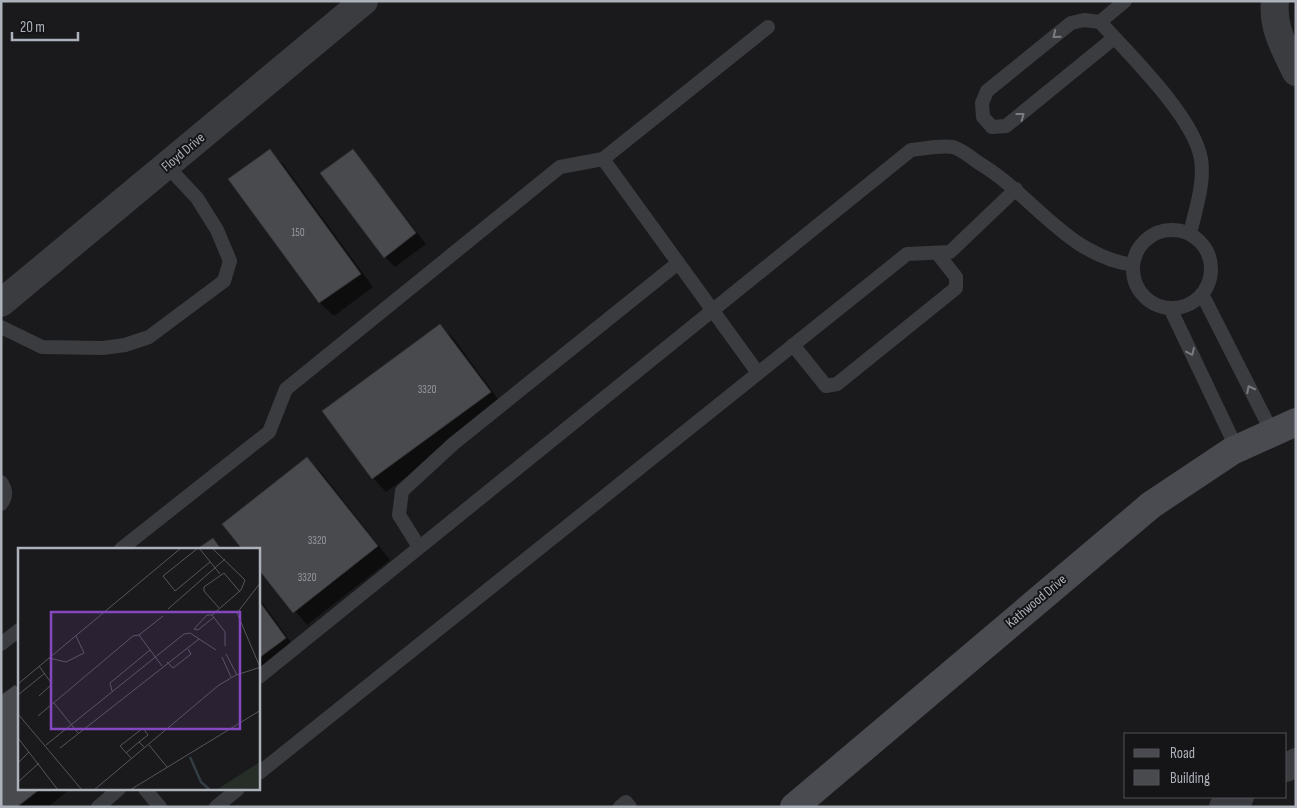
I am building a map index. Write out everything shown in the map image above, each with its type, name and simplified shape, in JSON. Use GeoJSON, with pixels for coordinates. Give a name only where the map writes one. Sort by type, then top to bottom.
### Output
{"type":"FeatureCollection","features":[{"type":"Feature","properties":{"kind":"street","name":"Floyd Drive"},"geometry":{"type":"LineString","coordinates":[[1,303],[364,1]]}},
{"type":"Feature","properties":{"kind":"street"},"geometry":{"type":"LineString","coordinates":[[1275,1],[1274,21],[1278,35],[1296,72]]}},
{"type":"Feature","properties":{"kind":"street","name":"Kathwood Drive"},"geometry":{"type":"LineString","coordinates":[[794,807],[1144,511],[1191,477],[1237,449],[1284,427]]}},
{"type":"Feature","properties":{"kind":"street"},"geometry":{"type":"LineString","coordinates":[[1223,807],[1238,798]]}},
{"type":"Feature","properties":{"kind":"lane"},"geometry":{"type":"LineString","coordinates":[[1100,22],[1125,1]]}},
{"type":"Feature","properties":{"kind":"lane"},"geometry":{"type":"LineString","coordinates":[[1114,38],[1006,126],[992,128],[982,118],[982,103],[988,91],[1071,23],[1084,20],[1100,22],[1174,106],[1194,137],[1202,159],[1200,184],[1190,234]]}},
{"type":"Feature","properties":{"kind":"lane"},"geometry":{"type":"LineString","coordinates":[[122,548],[269,432],[286,389],[560,167],[603,159],[768,27]]}},
{"type":"Feature","properties":{"kind":"lane"},"geometry":{"type":"LineString","coordinates":[[260,676],[911,150],[954,148],[1016,189],[1036,211],[1089,252],[1112,262],[1133,265]]}},
{"type":"Feature","properties":{"kind":"lane"},"geometry":{"type":"LineString","coordinates":[[603,159],[758,373]]}},
{"type":"Feature","properties":{"kind":"lane"},"geometry":{"type":"LineString","coordinates":[[1,327],[42,347],[103,348],[125,344],[149,338],[224,281],[230,261],[216,230],[196,198],[167,166]]}},
{"type":"Feature","properties":{"kind":"lane"},"geometry":{"type":"LineString","coordinates":[[260,772],[907,254],[950,252],[1016,189]]}},
{"type":"Feature","properties":{"kind":"lane"},"geometry":{"type":"LineString","coordinates":[[1177,230],[1190,234],[1204,247],[1211,264],[1211,277],[1202,294],[1188,306],[1170,308],[1151,303],[1141,294],[1134,282],[1133,265],[1135,256],[1142,244],[1151,236],[1164,231],[1177,230]]}},
{"type":"Feature","properties":{"kind":"lane"},"geometry":{"type":"LineString","coordinates":[[792,345],[826,386],[836,384],[956,288],[956,277],[937,253]]}},
{"type":"Feature","properties":{"kind":"lane"},"geometry":{"type":"LineString","coordinates":[[419,547],[399,515],[402,491],[453,444],[678,263]]}},
{"type":"Feature","properties":{"kind":"lane"},"geometry":{"type":"LineString","coordinates":[[1202,294],[1284,427]]}},
{"type":"Feature","properties":{"kind":"lane"},"geometry":{"type":"LineString","coordinates":[[1170,308],[1237,449]]}},
{"type":"Feature","properties":{"kind":"lane"},"geometry":{"type":"LineString","coordinates":[[1,482],[5,488],[6,498],[1,504]]}},
{"type":"Feature","properties":{"kind":"lane"},"geometry":{"type":"LineString","coordinates":[[1,644],[18,631]]}},
{"type":"Feature","properties":{"kind":"lane"},"geometry":{"type":"LineString","coordinates":[[98,807],[118,790]]}},
{"type":"Feature","properties":{"kind":"lane"},"geometry":{"type":"LineString","coordinates":[[146,790],[160,807]]}},
{"type":"Feature","properties":{"kind":"lane"},"geometry":{"type":"LineString","coordinates":[[216,807],[237,790]]}},
{"type":"Feature","properties":{"kind":"lane"},"geometry":{"type":"LineString","coordinates":[[620,807],[626,802],[630,807]]}},
{"type":"Feature","properties":{"kind":"building"},"geometry":{"type":"Polygon","coordinates":[[[270,149],[361,274],[319,303],[228,179],[270,149]]]}},
{"type":"Feature","properties":{"kind":"building"},"geometry":{"type":"Polygon","coordinates":[[[353,149],[416,233],[384,258],[320,173],[353,149]]]}},
{"type":"Feature","properties":{"kind":"building"},"geometry":{"type":"Polygon","coordinates":[[[440,324],[491,392],[372,479],[322,411],[440,324]]]}},
{"type":"Feature","properties":{"kind":"building"},"geometry":{"type":"Polygon","coordinates":[[[307,457],[378,546],[293,613],[260,571],[260,548],[241,548],[222,524],[307,457]]]}},
{"type":"Feature","properties":{"kind":"building"},"geometry":{"type":"Polygon","coordinates":[[[213,538],[220,548],[198,548],[213,538]]]}},
{"type":"Feature","properties":{"kind":"building"},"geometry":{"type":"Polygon","coordinates":[[[260,602],[286,638],[260,657],[260,602]]]}},
{"type":"Feature","properties":{"kind":"building"},"geometry":{"type":"Polygon","coordinates":[[[15,685],[18,688],[18,790],[39,790],[17,807],[1,807],[1,695],[15,685]]]}}]}
